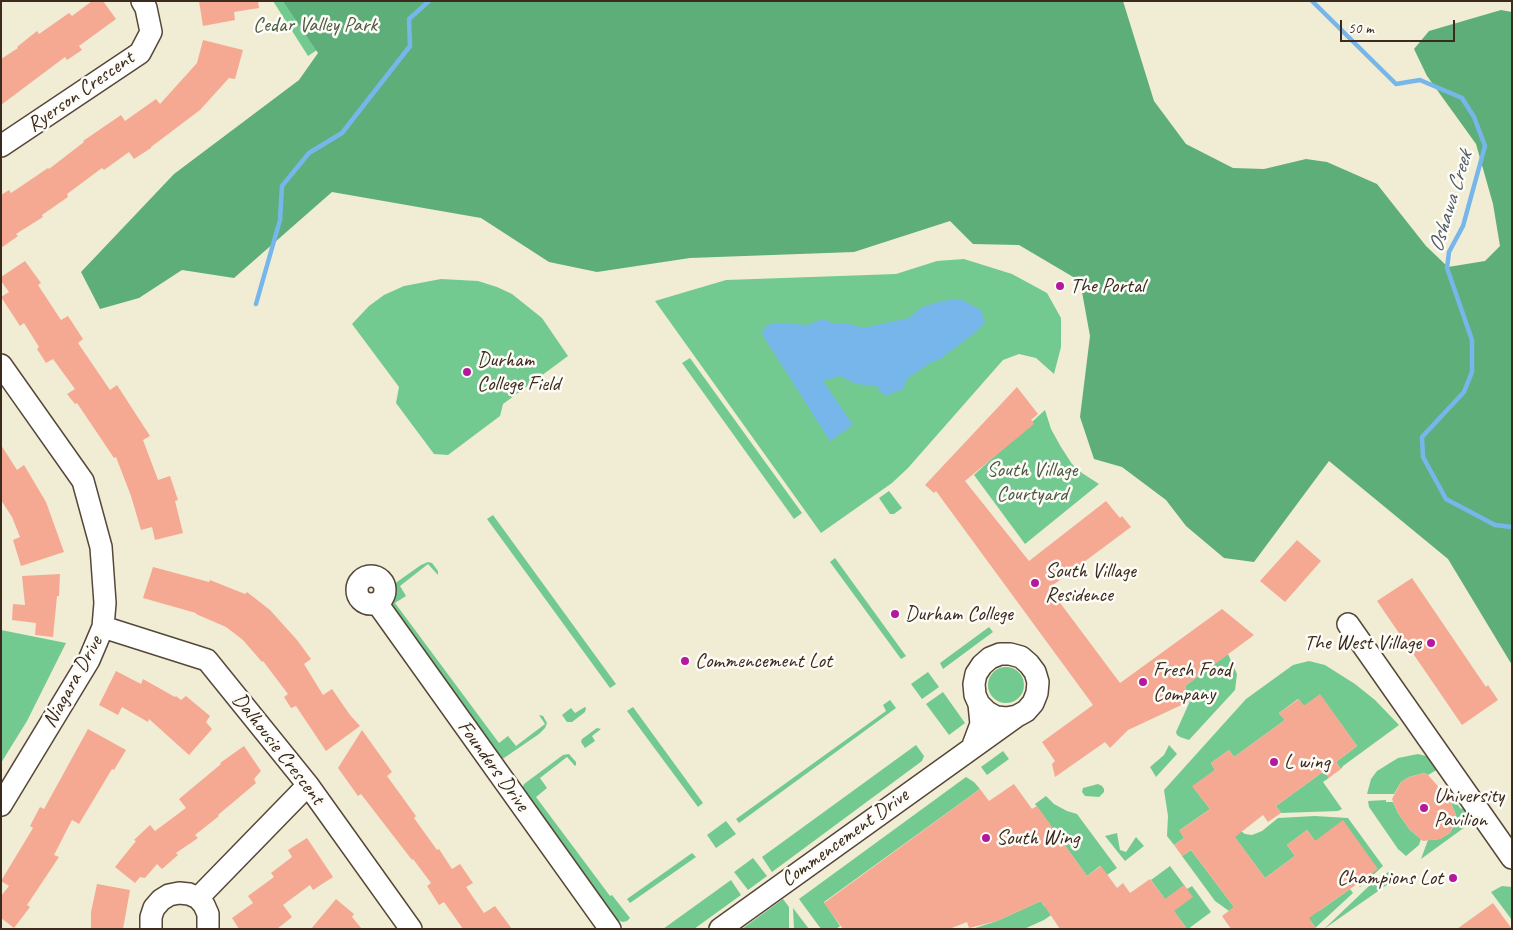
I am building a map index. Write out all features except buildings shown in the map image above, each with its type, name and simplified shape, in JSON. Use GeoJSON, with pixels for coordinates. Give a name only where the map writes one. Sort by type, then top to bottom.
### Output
{"type":"FeatureCollection","features":[{"type":"Feature","properties":{"kind":"street","name":"Ryerson Crescent"},"geometry":{"type":"LineString","coordinates":[[1,146],[140,53],[151,32],[146,8],[142,1]]}},
{"type":"Feature","properties":{"kind":"street","name":"Niagara Drive"},"geometry":{"type":"LineString","coordinates":[[1,365],[83,481],[101,547],[105,603],[103,627],[89,660],[1,804]]}},
{"type":"Feature","properties":{"kind":"street","name":"Founders Drive"},"geometry":{"type":"LineString","coordinates":[[377,603],[610,929]]}},
{"type":"Feature","properties":{"kind":"street"},"geometry":{"type":"LineString","coordinates":[[1348,624],[1512,858]]}},
{"type":"Feature","properties":{"kind":"street","name":"Dalhousie Crescent"},"geometry":{"type":"LineString","coordinates":[[103,627],[207,660],[308,785],[411,929]]}},
{"type":"Feature","properties":{"kind":"street","name":"Commencement Drive"},"geometry":{"type":"LineString","coordinates":[[720,929],[1026,711],[1033,703],[1037,693],[1038,682],[1035,672],[1021,657],[1000,654],[990,658],[976,674],[974,684],[975,695],[979,704],[981,724],[972,748]]}},
{"type":"Feature","properties":{"kind":"street"},"geometry":{"type":"LineString","coordinates":[[979,704],[986,712],[996,717],[1007,718],[1017,716]]}},
{"type":"Feature","properties":{"kind":"street"},"geometry":{"type":"LineString","coordinates":[[198,898],[308,785]]}},
{"type":"Feature","properties":{"kind":"street"},"geometry":{"type":"LineString","coordinates":[[151,929],[151,917],[154,908],[160,900],[169,895],[179,893],[189,894],[198,898],[204,905],[208,914],[208,929]]}},
{"type":"Feature","properties":{"kind":"green space","name":"Cedar Valley Park"},"geometry":{"type":"Polygon","coordinates":[[[273,1],[391,1],[308,56],[273,1]]]}},
{"type":"Feature","properties":{"kind":"green space"},"geometry":{"type":"Polygon","coordinates":[[[283,1],[1123,1],[1154,101],[1186,144],[1233,168],[1264,169],[1306,159],[1327,162],[1377,184],[1426,246],[1448,267],[1485,261],[1500,246],[1493,204],[1476,144],[1427,76],[1414,49],[1429,31],[1501,10],[1512,12],[1512,665],[1448,559],[1329,461],[1254,562],[1224,558],[1186,526],[1166,500],[1122,467],[1094,459],[1080,417],[1090,336],[1080,281],[1019,245],[973,244],[950,221],[854,252],[690,258],[597,272],[549,262],[481,218],[332,192],[234,278],[182,270],[139,298],[100,309],[81,272],[174,174],[299,80],[318,53],[283,1]]]}},
{"type":"Feature","properties":{"kind":"green space"},"geometry":{"type":"Polygon","coordinates":[[[964,259],[1012,274],[1047,293],[1061,318],[1061,347],[1054,374],[1036,358],[1019,354],[1003,360],[908,468],[892,483],[821,533],[655,301],[726,280],[896,274],[937,261],[964,259]]]}},
{"type":"Feature","properties":{"kind":"green space","name":"Durham College Field"},"geometry":{"type":"Polygon","coordinates":[[[441,279],[478,281],[512,294],[542,318],[568,356],[503,404],[500,416],[448,455],[434,454],[396,403],[399,387],[352,324],[369,306],[384,295],[404,286],[441,279]]]}},
{"type":"Feature","properties":{"kind":"green space"},"geometry":{"type":"Polygon","coordinates":[[[690,358],[802,513],[794,519],[682,363],[690,358]]]}},
{"type":"Feature","properties":{"kind":"green space","name":"South Village Courtyard"},"geometry":{"type":"Polygon","coordinates":[[[1045,410],[1051,429],[1072,464],[1099,484],[1025,544],[974,475],[1045,410]]]}},
{"type":"Feature","properties":{"kind":"green space"},"geometry":{"type":"Polygon","coordinates":[[[889,491],[902,508],[894,514],[890,514],[879,498],[889,491]]]}},
{"type":"Feature","properties":{"kind":"green space"},"geometry":{"type":"Polygon","coordinates":[[[493,515],[616,684],[610,688],[487,519],[493,515]]]}},
{"type":"Feature","properties":{"kind":"green space"},"geometry":{"type":"Polygon","coordinates":[[[835,558],[906,656],[901,659],[830,562],[835,558]]]}},
{"type":"Feature","properties":{"kind":"green space"},"geometry":{"type":"Polygon","coordinates":[[[428,562],[432,563],[438,571],[438,575],[428,564],[400,586],[406,596],[395,603],[499,743],[508,736],[516,746],[545,724],[539,715],[543,716],[547,723],[539,734],[504,758],[501,759],[388,607],[390,590],[394,584],[428,562]]]}},
{"type":"Feature","properties":{"kind":"green space"},"geometry":{"type":"Polygon","coordinates":[[[989,627],[993,632],[943,669],[940,663],[989,627]]]}},
{"type":"Feature","properties":{"kind":"green space"},"geometry":{"type":"Polygon","coordinates":[[[1,630],[66,643],[27,721],[1,763],[1,630]]]}},
{"type":"Feature","properties":{"kind":"green space"},"geometry":{"type":"Polygon","coordinates":[[[1228,654],[1237,674],[1235,690],[1189,740],[1180,737],[1176,732],[1190,701],[1185,686],[1228,654]]]}},
{"type":"Feature","properties":{"kind":"green space"},"geometry":{"type":"Polygon","coordinates":[[[1309,661],[1325,665],[1355,684],[1375,700],[1399,725],[1341,769],[1336,762],[1357,746],[1320,695],[1304,706],[1298,699],[1279,713],[1285,720],[1234,757],[1229,750],[1211,763],[1215,770],[1193,787],[1210,809],[1180,830],[1184,838],[1174,845],[1167,836],[1168,816],[1164,790],[1246,699],[1293,665],[1309,661]]]}},
{"type":"Feature","properties":{"kind":"green space"},"geometry":{"type":"Polygon","coordinates":[[[1006,667],[1013,668],[1019,672],[1023,678],[1023,692],[1019,698],[1013,702],[1006,703],[999,702],[993,698],[989,692],[988,685],[989,678],[993,672],[999,668],[1006,667]]]}},
{"type":"Feature","properties":{"kind":"green space"},"geometry":{"type":"Polygon","coordinates":[[[928,672],[939,687],[922,699],[911,684],[928,672]]]}},
{"type":"Feature","properties":{"kind":"green space"},"geometry":{"type":"Polygon","coordinates":[[[943,692],[965,723],[949,735],[926,704],[943,692]]]}},
{"type":"Feature","properties":{"kind":"green space"},"geometry":{"type":"Polygon","coordinates":[[[890,700],[896,708],[739,823],[736,819],[886,711],[883,705],[890,700]]]}},
{"type":"Feature","properties":{"kind":"green space"},"geometry":{"type":"Polygon","coordinates":[[[585,707],[585,712],[572,722],[567,722],[562,715],[571,708],[575,713],[585,707]]]}},
{"type":"Feature","properties":{"kind":"green space"},"geometry":{"type":"Polygon","coordinates":[[[633,707],[703,803],[698,807],[627,711],[633,707]]]}},
{"type":"Feature","properties":{"kind":"green space"},"geometry":{"type":"Polygon","coordinates":[[[597,728],[601,729],[592,736],[595,741],[585,748],[581,742],[582,739],[597,728]]]}},
{"type":"Feature","properties":{"kind":"green space"},"geometry":{"type":"Polygon","coordinates":[[[916,745],[924,756],[922,761],[772,872],[762,857],[916,745]]]}},
{"type":"Feature","properties":{"kind":"green space"},"geometry":{"type":"Polygon","coordinates":[[[1169,745],[1177,754],[1156,777],[1150,767],[1164,755],[1169,745]]]}},
{"type":"Feature","properties":{"kind":"green space"},"geometry":{"type":"Polygon","coordinates":[[[1003,751],[1009,759],[987,775],[981,767],[1003,751]]]}},
{"type":"Feature","properties":{"kind":"green space"},"geometry":{"type":"Polygon","coordinates":[[[569,754],[576,762],[576,765],[567,757],[540,778],[547,788],[536,797],[610,896],[612,895],[630,918],[627,921],[623,922],[614,919],[522,789],[524,784],[563,755],[569,754]]]}},
{"type":"Feature","properties":{"kind":"green space"},"geometry":{"type":"Polygon","coordinates":[[[1418,754],[1430,757],[1440,768],[1428,775],[1424,773],[1409,777],[1401,782],[1394,794],[1367,794],[1371,779],[1377,771],[1398,758],[1418,754]]]}},
{"type":"Feature","properties":{"kind":"green space"},"geometry":{"type":"Polygon","coordinates":[[[1324,771],[1329,778],[1323,782],[1342,809],[1338,811],[1281,813],[1276,806],[1324,771]]]}},
{"type":"Feature","properties":{"kind":"green space"},"geometry":{"type":"Polygon","coordinates":[[[966,777],[980,789],[824,902],[840,926],[836,929],[821,929],[799,899],[966,777]]]}},
{"type":"Feature","properties":{"kind":"green space"},"geometry":{"type":"Polygon","coordinates":[[[1098,784],[1104,789],[1104,792],[1099,797],[1085,796],[1082,792],[1083,788],[1098,784]]]}},
{"type":"Feature","properties":{"kind":"green space"},"geometry":{"type":"Polygon","coordinates":[[[1046,796],[1054,804],[1077,814],[1117,868],[1107,875],[1100,866],[1087,876],[1035,804],[1046,796]]]}},
{"type":"Feature","properties":{"kind":"green space"},"geometry":{"type":"Polygon","coordinates":[[[1453,799],[1461,809],[1467,805],[1476,819],[1421,859],[1428,840],[1440,839],[1450,833],[1456,822],[1456,815],[1450,801],[1453,799]]]}},
{"type":"Feature","properties":{"kind":"green space"},"geometry":{"type":"Polygon","coordinates":[[[1386,800],[1386,802],[1393,802],[1410,830],[1421,839],[1419,845],[1406,856],[1398,849],[1369,807],[1368,801],[1386,800]]]}},
{"type":"Feature","properties":{"kind":"green space"},"geometry":{"type":"Polygon","coordinates":[[[1315,816],[1348,818],[1383,866],[1360,887],[1358,884],[1377,869],[1315,841],[1307,830],[1287,845],[1295,856],[1265,878],[1225,824],[1245,834],[1252,835],[1262,831],[1278,818],[1315,816]]]}},
{"type":"Feature","properties":{"kind":"green space"},"geometry":{"type":"Polygon","coordinates":[[[726,821],[736,834],[716,848],[707,835],[726,821]]]}},
{"type":"Feature","properties":{"kind":"green space"},"geometry":{"type":"Polygon","coordinates":[[[1117,833],[1120,850],[1126,852],[1136,837],[1144,846],[1125,861],[1105,836],[1117,833]]]}},
{"type":"Feature","properties":{"kind":"green space"},"geometry":{"type":"Polygon","coordinates":[[[1191,850],[1234,907],[1229,911],[1215,901],[1182,856],[1191,850]]]}},
{"type":"Feature","properties":{"kind":"green space"},"geometry":{"type":"Polygon","coordinates":[[[692,853],[696,857],[630,903],[627,899],[692,853]]]}},
{"type":"Feature","properties":{"kind":"green space"},"geometry":{"type":"Polygon","coordinates":[[[753,858],[767,876],[748,890],[734,872],[753,858]]]}},
{"type":"Feature","properties":{"kind":"green space"},"geometry":{"type":"Polygon","coordinates":[[[1170,866],[1187,889],[1192,886],[1211,912],[1188,929],[1151,880],[1170,866]]]}},
{"type":"Feature","properties":{"kind":"green space"},"geometry":{"type":"Polygon","coordinates":[[[1389,872],[1401,875],[1324,929],[1369,886],[1389,872]]]}},
{"type":"Feature","properties":{"kind":"green space"},"geometry":{"type":"Polygon","coordinates":[[[731,880],[741,895],[694,929],[663,929],[731,880]]]}},
{"type":"Feature","properties":{"kind":"green space"},"geometry":{"type":"Polygon","coordinates":[[[1502,886],[1512,887],[1512,920],[1491,892],[1502,886]]]}},
{"type":"Feature","properties":{"kind":"green space"},"geometry":{"type":"Polygon","coordinates":[[[1350,889],[1353,893],[1314,929],[1312,929],[1315,927],[1296,900],[1306,894],[1319,911],[1350,889]]]}},
{"type":"Feature","properties":{"kind":"green space"},"geometry":{"type":"Polygon","coordinates":[[[783,899],[789,907],[789,929],[742,929],[783,899]]]}},
{"type":"Feature","properties":{"kind":"green space"},"geometry":{"type":"Polygon","coordinates":[[[1041,901],[1044,906],[1057,911],[1044,920],[1024,929],[972,929],[997,921],[1041,901]]]}},
{"type":"Feature","properties":{"kind":"green space"},"geometry":{"type":"Polygon","coordinates":[[[793,908],[809,929],[794,929],[793,908]]]}},
{"type":"Feature","properties":{"kind":"water"},"geometry":{"type":"Polygon","coordinates":[[[960,299],[981,310],[985,323],[940,359],[930,363],[908,378],[903,389],[885,396],[876,386],[856,384],[840,376],[823,381],[853,425],[830,441],[762,334],[765,327],[773,323],[808,325],[822,319],[835,324],[846,323],[863,328],[909,318],[922,307],[942,301],[960,299]]]}},
{"type":"Feature","properties":{"kind":"waterway"},"geometry":{"type":"LineString","coordinates":[[256,304],[280,220],[282,186],[309,153],[342,133],[410,46],[409,19],[429,1]]}},
{"type":"Feature","properties":{"kind":"waterway","name":"Oshawa Creek"},"geometry":{"type":"LineString","coordinates":[[1312,1],[1396,84],[1420,80],[1462,98],[1474,117],[1485,146],[1463,226],[1449,252],[1447,268],[1472,340],[1472,372],[1464,392],[1422,437],[1423,457],[1446,499],[1495,525],[1512,527]]}},
{"type":"Feature","properties":{"kind":"place","name":"The Portal"},"geometry":{"type":"Point","coordinates":[1060,286]}},
{"type":"Feature","properties":{"kind":"place","name":"Durham College Field"},"geometry":{"type":"Point","coordinates":[467,372]}},
{"type":"Feature","properties":{"kind":"place","name":"South Village Residence"},"geometry":{"type":"Point","coordinates":[1035,583]}},
{"type":"Feature","properties":{"kind":"place","name":"Durham College"},"geometry":{"type":"Point","coordinates":[895,614]}},
{"type":"Feature","properties":{"kind":"place","name":"The West Village"},"geometry":{"type":"Point","coordinates":[1431,643]}},
{"type":"Feature","properties":{"kind":"place","name":"Commencement Lot"},"geometry":{"type":"Point","coordinates":[685,661]}},
{"type":"Feature","properties":{"kind":"place","name":"Fresh Food Company"},"geometry":{"type":"Point","coordinates":[1143,682]}},
{"type":"Feature","properties":{"kind":"place","name":"L wing"},"geometry":{"type":"Point","coordinates":[1274,762]}},
{"type":"Feature","properties":{"kind":"place","name":"University Pavilion"},"geometry":{"type":"Point","coordinates":[1424,808]}},
{"type":"Feature","properties":{"kind":"place","name":"South Wing"},"geometry":{"type":"Point","coordinates":[986,838]}},
{"type":"Feature","properties":{"kind":"place","name":"Champions Lot"},"geometry":{"type":"Point","coordinates":[1453,878]}}]}
